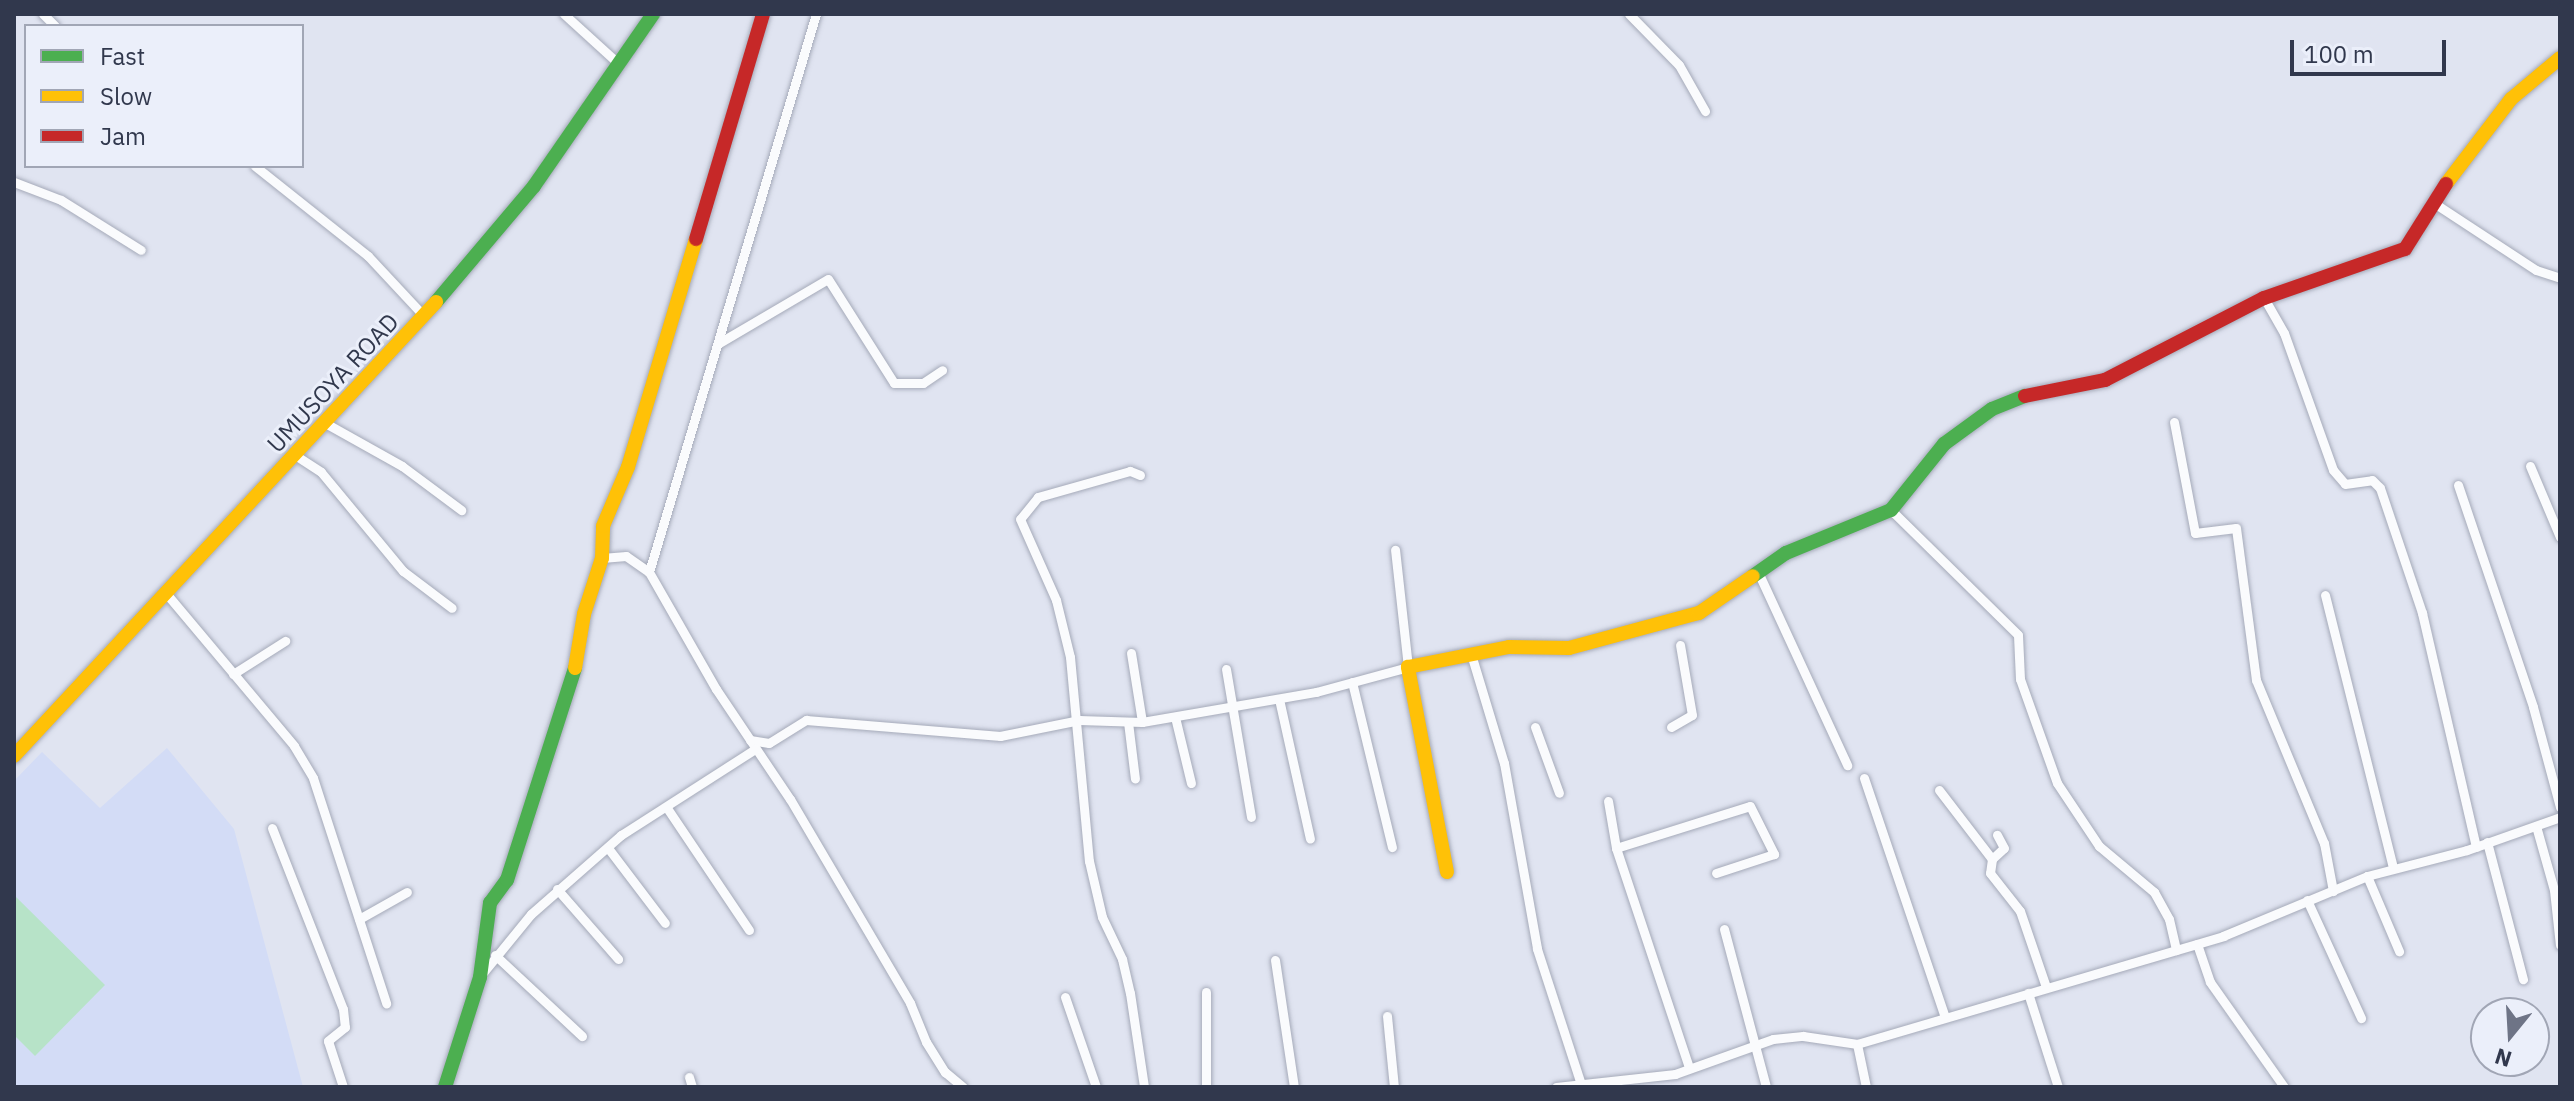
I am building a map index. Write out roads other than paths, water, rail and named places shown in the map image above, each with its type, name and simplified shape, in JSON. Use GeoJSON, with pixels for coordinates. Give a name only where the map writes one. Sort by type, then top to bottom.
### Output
{"type":"FeatureCollection","features":[{"type":"Feature","properties":{"kind":"street"},"geometry":{"type":"LineString","coordinates":[[564,14],[619,64]]}},
{"type":"Feature","properties":{"kind":"street","name":"UMUSOYA ROAD"},"geometry":{"type":"LineString","coordinates":[[14,756],[165,592],[327,424],[424,316],[534,186],[653,14]]}},
{"type":"Feature","properties":{"kind":"street"},"geometry":{"type":"LineString","coordinates":[[445,1087],[480,977],[490,903],[507,880],[581,649],[584,614],[602,558],[603,526],[628,467],[649,381],[684,282],[763,14]]}},
{"type":"Feature","properties":{"kind":"street"},"geometry":{"type":"LineString","coordinates":[[649,572],[816,14]]}},
{"type":"Feature","properties":{"kind":"street"},"geometry":{"type":"LineString","coordinates":[[1629,14],[1679,65],[1705,111]]}},
{"type":"Feature","properties":{"kind":"street"},"geometry":{"type":"LineString","coordinates":[[480,977],[495,955],[557,889],[608,848],[752,745],[769,743],[806,720],[1000,736],[1079,720],[1142,722],[1279,699],[1408,667],[1509,647],[1569,648],[1675,622],[1699,613],[1786,553],[1891,510],[1944,444],[1992,409],[2036,392],[2105,380],[2138,367],[2264,298],[2405,249],[2434,203],[2511,99],[2560,58]]}},
{"type":"Feature","properties":{"kind":"street"},"geometry":{"type":"LineString","coordinates":[[258,168],[368,256],[424,316]]}},
{"type":"Feature","properties":{"kind":"street"},"geometry":{"type":"LineString","coordinates":[[14,182],[61,200],[141,250]]}},
{"type":"Feature","properties":{"kind":"street"},"geometry":{"type":"LineString","coordinates":[[2434,203],[2536,270],[2560,278]]}},
{"type":"Feature","properties":{"kind":"street"},"geometry":{"type":"LineString","coordinates":[[719,343],[828,279],[894,383],[923,383],[942,370]]}},
{"type":"Feature","properties":{"kind":"street"},"geometry":{"type":"LineString","coordinates":[[2264,298],[2284,333],[2333,470],[2345,484],[2372,480],[2380,488],[2425,622],[2476,847]]}},
{"type":"Feature","properties":{"kind":"street"},"geometry":{"type":"LineString","coordinates":[[2174,422],[2195,533],[2236,528],[2256,680],[2324,843],[2333,891]]}},
{"type":"Feature","properties":{"kind":"street"},"geometry":{"type":"LineString","coordinates":[[327,424],[402,466],[461,510]]}},
{"type":"Feature","properties":{"kind":"street"},"geometry":{"type":"LineString","coordinates":[[295,455],[321,472],[403,571],[452,608]]}},
{"type":"Feature","properties":{"kind":"street"},"geometry":{"type":"LineString","coordinates":[[2530,466],[2560,537]]}},
{"type":"Feature","properties":{"kind":"street"},"geometry":{"type":"LineString","coordinates":[[1140,475],[1130,471],[1038,497],[1020,519],[1056,600],[1079,720],[1077,772],[1089,861],[1102,917],[1122,959],[1144,1087]]}},
{"type":"Feature","properties":{"kind":"street"},"geometry":{"type":"LineString","coordinates":[[2458,485],[2533,707],[2560,807]]}},
{"type":"Feature","properties":{"kind":"street"},"geometry":{"type":"LineString","coordinates":[[1891,510],[2018,635],[2020,679],[2057,783],[2099,846],[2154,892],[2169,919],[2176,950]]}},
{"type":"Feature","properties":{"kind":"street"},"geometry":{"type":"LineString","coordinates":[[1395,550],[1408,667],[1447,872]]}},
{"type":"Feature","properties":{"kind":"street"},"geometry":{"type":"LineString","coordinates":[[602,558],[626,556],[649,572],[910,1003],[926,1042],[945,1072],[963,1087]]}},
{"type":"Feature","properties":{"kind":"street"},"geometry":{"type":"LineString","coordinates":[[1758,572],[1847,765]]}},
{"type":"Feature","properties":{"kind":"street"},"geometry":{"type":"LineString","coordinates":[[165,592],[294,746],[313,778],[386,1003]]}},
{"type":"Feature","properties":{"kind":"street"},"geometry":{"type":"LineString","coordinates":[[2325,595],[2393,867]]}},
{"type":"Feature","properties":{"kind":"street"},"geometry":{"type":"LineString","coordinates":[[233,674],[285,641]]}},
{"type":"Feature","properties":{"kind":"street"},"geometry":{"type":"LineString","coordinates":[[1671,727],[1692,715],[1680,645]]}},
{"type":"Feature","properties":{"kind":"street"},"geometry":{"type":"LineString","coordinates":[[1131,653],[1142,722]]}},
{"type":"Feature","properties":{"kind":"street"},"geometry":{"type":"LineString","coordinates":[[1471,654],[1504,763],[1537,949],[1580,1081]]}},
{"type":"Feature","properties":{"kind":"street"},"geometry":{"type":"LineString","coordinates":[[1226,669],[1251,817]]}},
{"type":"Feature","properties":{"kind":"street"},"geometry":{"type":"LineString","coordinates":[[1352,682],[1392,847]]}},
{"type":"Feature","properties":{"kind":"street"},"geometry":{"type":"LineString","coordinates":[[1279,699],[1310,839]]}},
{"type":"Feature","properties":{"kind":"street"},"geometry":{"type":"LineString","coordinates":[[1175,717],[1191,783]]}},
{"type":"Feature","properties":{"kind":"street"},"geometry":{"type":"LineString","coordinates":[[1128,722],[1135,779]]}},
{"type":"Feature","properties":{"kind":"street"},"geometry":{"type":"LineString","coordinates":[[1535,727],[1559,793]]}},
{"type":"Feature","properties":{"kind":"street"},"geometry":{"type":"LineString","coordinates":[[1864,778],[1945,1017]]}},
{"type":"Feature","properties":{"kind":"street"},"geometry":{"type":"LineString","coordinates":[[1939,790],[1992,859]]}},
{"type":"Feature","properties":{"kind":"street"},"geometry":{"type":"LineString","coordinates":[[1608,801],[1616,848],[1689,1068]]}},
{"type":"Feature","properties":{"kind":"street"},"geometry":{"type":"LineString","coordinates":[[1616,848],[1750,806],[1774,854],[1716,873]]}},
{"type":"Feature","properties":{"kind":"street"},"geometry":{"type":"LineString","coordinates":[[667,808],[749,930]]}},
{"type":"Feature","properties":{"kind":"street"},"geometry":{"type":"LineString","coordinates":[[1556,1087],[1580,1081],[1626,1084],[1689,1068],[1755,1045],[1803,1036],[1857,1044],[2197,944],[2367,876],[2476,847],[2560,817]]}},
{"type":"Feature","properties":{"kind":"street"},"geometry":{"type":"LineString","coordinates":[[2536,826],[2554,890],[2560,945]]}},
{"type":"Feature","properties":{"kind":"street"},"geometry":{"type":"LineString","coordinates":[[272,828],[343,1009],[345,1027],[328,1041],[343,1087]]}},
{"type":"Feature","properties":{"kind":"street"},"geometry":{"type":"LineString","coordinates":[[1997,835],[2004,848],[1992,859],[1990,873],[2020,911],[2046,987]]}},
{"type":"Feature","properties":{"kind":"street"},"geometry":{"type":"LineString","coordinates":[[2487,842],[2523,979]]}},
{"type":"Feature","properties":{"kind":"street"},"geometry":{"type":"LineString","coordinates":[[608,848],[665,923]]}},
{"type":"Feature","properties":{"kind":"street"},"geometry":{"type":"LineString","coordinates":[[2367,876],[2399,951]]}},
{"type":"Feature","properties":{"kind":"street"},"geometry":{"type":"LineString","coordinates":[[557,889],[618,959]]}},
{"type":"Feature","properties":{"kind":"street"},"geometry":{"type":"LineString","coordinates":[[359,919],[407,892]]}},
{"type":"Feature","properties":{"kind":"street"},"geometry":{"type":"LineString","coordinates":[[2307,900],[2361,1018]]}},
{"type":"Feature","properties":{"kind":"street"},"geometry":{"type":"LineString","coordinates":[[1724,929],[1766,1087]]}},
{"type":"Feature","properties":{"kind":"street"},"geometry":{"type":"LineString","coordinates":[[2197,944],[2210,982],[2284,1087]]}},
{"type":"Feature","properties":{"kind":"street"},"geometry":{"type":"LineString","coordinates":[[495,955],[582,1036]]}},
{"type":"Feature","properties":{"kind":"street"},"geometry":{"type":"LineString","coordinates":[[1275,960],[1294,1087]]}},
{"type":"Feature","properties":{"kind":"street"},"geometry":{"type":"LineString","coordinates":[[1206,992],[1206,1087]]}},
{"type":"Feature","properties":{"kind":"street"},"geometry":{"type":"LineString","coordinates":[[2028,993],[2058,1087]]}},
{"type":"Feature","properties":{"kind":"street"},"geometry":{"type":"LineString","coordinates":[[1065,997],[1096,1087]]}},
{"type":"Feature","properties":{"kind":"street"},"geometry":{"type":"LineString","coordinates":[[1387,1016],[1394,1087]]}},
{"type":"Feature","properties":{"kind":"street"},"geometry":{"type":"LineString","coordinates":[[1857,1044],[1866,1087]]}}]}
